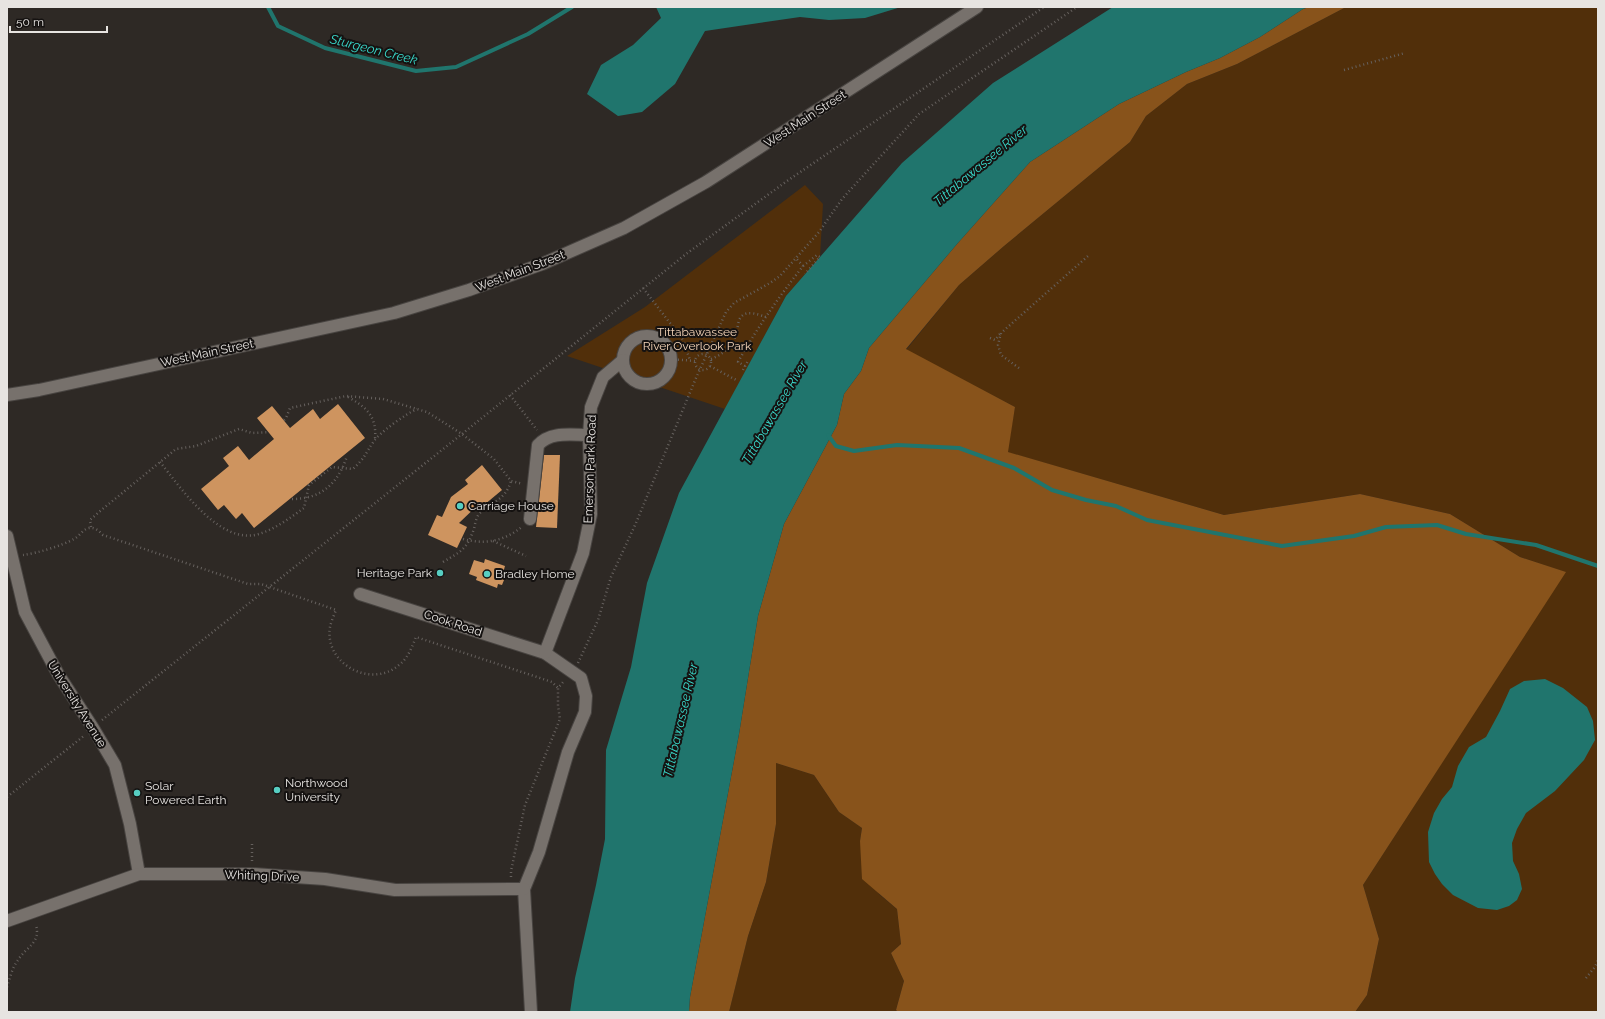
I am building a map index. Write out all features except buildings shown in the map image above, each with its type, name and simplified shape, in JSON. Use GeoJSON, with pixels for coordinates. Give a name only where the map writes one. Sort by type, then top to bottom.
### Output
{"type":"FeatureCollection","features":[{"type":"Feature","properties":{"kind":"street","name":"West Main Street"},"geometry":{"type":"LineString","coordinates":[[7,395],[39,390],[394,313],[469,290],[542,264],[624,228],[706,182],[977,7]]}},
{"type":"Feature","properties":{"kind":"street","name":"Emerson Park Road"},"geometry":{"type":"LineString","coordinates":[[545,653],[583,553],[591,514],[589,435],[592,406],[603,377],[623,360],[624,353],[631,342],[643,337],[656,338],[662,342],[669,352],[670,359]]}},
{"type":"Feature","properties":{"kind":"street"},"geometry":{"type":"LineString","coordinates":[[623,360],[627,375],[640,384],[648,384],[655,383],[662,379],[667,373],[670,365],[670,359]]}},
{"type":"Feature","properties":{"kind":"street"},"geometry":{"type":"LineString","coordinates":[[530,519],[538,445],[544,439],[561,434],[589,435]]}},
{"type":"Feature","properties":{"kind":"street","name":"University Avenue"},"geometry":{"type":"LineString","coordinates":[[7,536],[25,612],[58,674],[93,728],[114,765],[130,824],[139,874]]}},
{"type":"Feature","properties":{"kind":"street","name":"Cook Road"},"geometry":{"type":"LineString","coordinates":[[360,594],[545,653],[574,672]]}},
{"type":"Feature","properties":{"kind":"street"},"geometry":{"type":"LineString","coordinates":[[532,1012],[524,889],[539,852],[568,752],[585,712],[586,696],[581,678],[574,672]]}},
{"type":"Feature","properties":{"kind":"street","name":"Whiting Drive"},"geometry":{"type":"LineString","coordinates":[[7,921],[139,874],[252,874],[325,879],[395,890],[524,889]]}},
{"type":"Feature","properties":{"kind":"path"},"geometry":{"type":"LineString","coordinates":[[7,797],[686,254],[787,181],[1044,7]]}},
{"type":"Feature","properties":{"kind":"path"},"geometry":{"type":"LineString","coordinates":[[511,888],[511,871],[525,805],[560,719],[558,688],[574,672],[598,620],[611,577],[636,523],[700,369],[726,312],[734,303],[780,276],[795,257],[819,232],[842,199],[919,114],[1078,7]]}},
{"type":"Feature","properties":{"kind":"path"},"geometry":{"type":"LineString","coordinates":[[1344,70],[1405,53]]}},
{"type":"Feature","properties":{"kind":"path"},"geometry":{"type":"LineString","coordinates":[[745,366],[738,362],[766,317],[803,266],[818,255],[820,257],[805,274]]}},
{"type":"Feature","properties":{"kind":"path"},"geometry":{"type":"LineString","coordinates":[[990,338],[996,340],[1001,333],[1088,256]]}},
{"type":"Feature","properties":{"kind":"path"},"geometry":{"type":"LineString","coordinates":[[795,257],[803,266]]}},
{"type":"Feature","properties":{"kind":"path"},"geometry":{"type":"LineString","coordinates":[[643,288],[683,340],[690,360]]}},
{"type":"Feature","properties":{"kind":"path"},"geometry":{"type":"LineString","coordinates":[[711,359],[724,353],[731,344],[736,336],[739,319],[742,316],[747,313],[766,317]]}},
{"type":"Feature","properties":{"kind":"path"},"geometry":{"type":"LineString","coordinates":[[1001,333],[998,345],[1001,355],[1019,368]]}},
{"type":"Feature","properties":{"kind":"path"},"geometry":{"type":"LineString","coordinates":[[707,354],[699,354],[695,361],[696,366],[700,369],[706,369],[710,366]]}},
{"type":"Feature","properties":{"kind":"path"},"geometry":{"type":"LineString","coordinates":[[707,354],[711,359],[710,366]]}},
{"type":"Feature","properties":{"kind":"path"},"geometry":{"type":"LineString","coordinates":[[670,359],[695,361]]}},
{"type":"Feature","properties":{"kind":"path"},"geometry":{"type":"LineString","coordinates":[[743,370],[748,361]]}},
{"type":"Feature","properties":{"kind":"path"},"geometry":{"type":"LineString","coordinates":[[710,366],[738,381]]}},
{"type":"Feature","properties":{"kind":"path"},"geometry":{"type":"LineString","coordinates":[[510,395],[544,439]]}},
{"type":"Feature","properties":{"kind":"path"},"geometry":{"type":"LineString","coordinates":[[346,396],[361,404],[371,415],[375,429],[374,440]]}},
{"type":"Feature","properties":{"kind":"path"},"geometry":{"type":"LineString","coordinates":[[284,420],[290,408],[346,396],[383,399],[426,412],[462,434],[494,459],[511,481],[534,486]]}},
{"type":"Feature","properties":{"kind":"path"},"geometry":{"type":"LineString","coordinates":[[160,462],[186,494],[211,520],[227,530],[241,535],[258,534],[280,524],[304,508],[309,485],[332,467],[353,469],[363,460],[374,440],[407,414],[417,409]]}},
{"type":"Feature","properties":{"kind":"path"},"geometry":{"type":"LineString","coordinates":[[91,527],[90,520],[94,516],[176,449],[196,446],[239,428],[252,433],[269,432]]}},
{"type":"Feature","properties":{"kind":"path"},"geometry":{"type":"LineString","coordinates":[[292,499],[306,499],[323,491],[334,482],[343,468],[347,456]]}},
{"type":"Feature","properties":{"kind":"path"},"geometry":{"type":"LineString","coordinates":[[443,562],[464,550],[469,541],[478,515],[501,498],[508,490],[511,481]]}},
{"type":"Feature","properties":{"kind":"path"},"geometry":{"type":"LineString","coordinates":[[463,540],[476,543],[504,538],[521,528],[530,519]]}},
{"type":"Feature","properties":{"kind":"path"},"geometry":{"type":"LineString","coordinates":[[22,555],[73,540],[85,529],[91,527],[97,529],[103,535],[248,584],[261,584],[336,610],[330,628],[330,641],[334,652],[342,662],[352,670],[363,674],[381,674],[391,671],[399,666],[411,650],[416,637],[552,682],[558,688]]}},
{"type":"Feature","properties":{"kind":"path"},"geometry":{"type":"LineString","coordinates":[[492,541],[526,556]]}},
{"type":"Feature","properties":{"kind":"path"},"geometry":{"type":"LineString","coordinates":[[252,844],[252,874]]}},
{"type":"Feature","properties":{"kind":"path"},"geometry":{"type":"LineString","coordinates":[[7,987],[17,961],[36,940],[38,935],[36,925]]}},
{"type":"Feature","properties":{"kind":"path"},"geometry":{"type":"LineString","coordinates":[[1586,978],[1595,967],[1598,960]]}},
{"type":"Feature","properties":{"kind":"green space"},"geometry":{"type":"Polygon","coordinates":[[[1346,7],[1598,7],[1598,1012],[1355,1012],[1367,995],[1379,939],[1363,885],[1565,572],[1520,557],[1450,514],[1360,494],[1224,515],[1007,452],[1015,407],[906,350],[959,285],[1130,142],[1146,116],[1187,84],[1237,64],[1346,7]]]}},
{"type":"Feature","properties":{"kind":"green space","name":"Tittabawassee River Overlook Park"},"geometry":{"type":"Polygon","coordinates":[[[805,185],[823,204],[820,257],[786,296],[725,409],[567,356],[645,307],[805,185]]]}},
{"type":"Feature","properties":{"kind":"green space"},"geometry":{"type":"Polygon","coordinates":[[[776,763],[814,775],[839,812],[862,828],[860,841],[879,894],[897,909],[901,944],[891,953],[904,981],[896,1010],[898,1012],[729,1012],[748,936],[766,882],[776,824],[776,763]]]}},
{"type":"Feature","properties":{"kind":"shaded area"},"geometry":{"type":"Polygon","coordinates":[[[1309,7],[1346,7],[1237,64],[1187,84],[1146,116],[1130,142],[959,285],[906,349],[1015,407],[1008,452],[1224,515],[1360,494],[1450,514],[1520,557],[1566,572],[1363,885],[1379,939],[1367,995],[1355,1012],[898,1012],[896,1010],[904,981],[891,953],[901,944],[897,909],[862,879],[860,841],[862,828],[839,812],[814,775],[776,763],[776,824],[766,882],[748,936],[729,1012],[689,1012],[690,997],[739,734],[758,616],[784,524],[837,425],[844,394],[861,371],[869,348],[957,244],[1030,162],[1119,104],[1186,72],[1220,58],[1260,37],[1303,9],[1309,7]]]}},
{"type":"Feature","properties":{"kind":"water"},"geometry":{"type":"Polygon","coordinates":[[[656,7],[901,7],[865,18],[829,20],[800,17],[705,31],[675,84],[642,112],[618,116],[587,94],[601,65],[633,45],[661,18],[656,7]]]}},
{"type":"Feature","properties":{"kind":"water","name":"Tittabawassee River"},"geometry":{"type":"Polygon","coordinates":[[[1113,7],[1309,7],[1303,9],[1260,37],[1220,58],[1186,72],[1119,104],[1030,162],[957,244],[869,348],[861,371],[844,394],[837,425],[784,524],[758,616],[739,734],[690,997],[689,1012],[570,1012],[575,978],[605,839],[606,750],[631,667],[647,583],[679,493],[786,296],[902,163],[993,83],[1113,7]]]}},
{"type":"Feature","properties":{"kind":"water"},"geometry":{"type":"Polygon","coordinates":[[[1545,679],[1563,688],[1587,707],[1593,721],[1595,740],[1584,760],[1555,791],[1526,813],[1517,829],[1512,843],[1513,861],[1519,874],[1522,889],[1517,900],[1509,906],[1497,910],[1478,908],[1453,895],[1435,874],[1429,862],[1428,832],[1434,813],[1442,799],[1452,787],[1458,766],[1469,747],[1486,737],[1510,689],[1524,681],[1545,679]]]}},
{"type":"Feature","properties":{"kind":"waterway","name":"Sturgeon Creek"},"geometry":{"type":"LineString","coordinates":[[268,7],[278,26],[325,48],[416,71],[456,67],[528,34],[572,7]]}},
{"type":"Feature","properties":{"kind":"waterway"},"geometry":{"type":"LineString","coordinates":[[828,435],[836,446],[854,451],[897,445],[959,448],[1014,468],[1052,490],[1086,500],[1116,506],[1147,520],[1282,546],[1354,536],[1386,527],[1437,525],[1466,534],[1536,545],[1598,566]]}},
{"type":"Feature","properties":{"kind":"place","name":"Carriage House"},"geometry":{"type":"Point","coordinates":[460,506]}},
{"type":"Feature","properties":{"kind":"place","name":"Heritage Park"},"geometry":{"type":"Point","coordinates":[440,573]}},
{"type":"Feature","properties":{"kind":"place","name":"Bradley Home"},"geometry":{"type":"Point","coordinates":[487,574]}},
{"type":"Feature","properties":{"kind":"place","name":"Northwood University"},"geometry":{"type":"Point","coordinates":[277,790]}},
{"type":"Feature","properties":{"kind":"place","name":"Solar Powered Earth"},"geometry":{"type":"Point","coordinates":[137,793]}}]}
